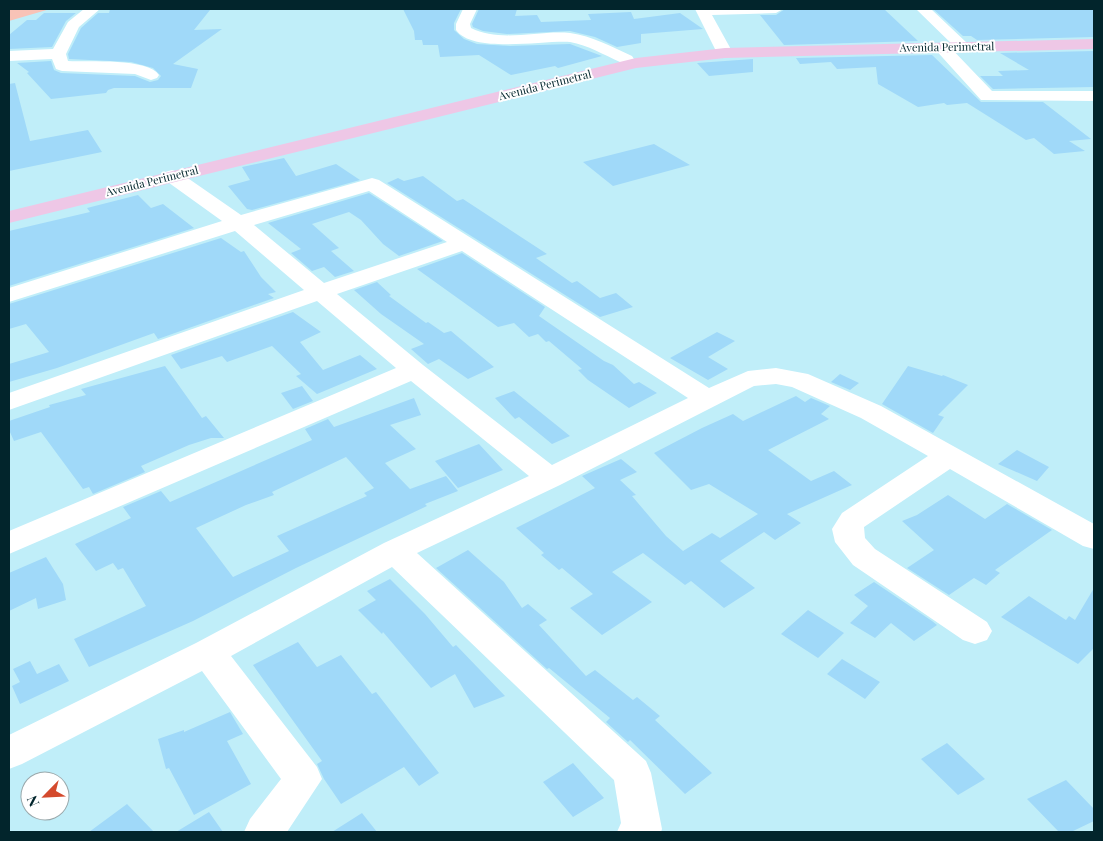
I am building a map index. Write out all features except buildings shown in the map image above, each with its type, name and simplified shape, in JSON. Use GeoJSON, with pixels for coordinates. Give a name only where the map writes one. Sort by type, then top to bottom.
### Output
{"type":"FeatureCollection","features":[{"type":"Feature","properties":{"kind":"main road","name":"Avenida Perimetral"},"geometry":{"type":"LineString","coordinates":[[9,209],[626,59],[675,51],[1094,39]]}},
{"type":"Feature","properties":{"kind":"main road","name":"Avenida Perimetral"},"geometry":{"type":"LineString","coordinates":[[9,218],[172,176],[636,63],[724,50],[941,47],[961,44],[1094,44]]}},
{"type":"Feature","properties":{"kind":"street"},"geometry":{"type":"LineString","coordinates":[[93,9],[73,26],[58,54],[62,66],[138,69],[151,75]]}},
{"type":"Feature","properties":{"kind":"street"},"geometry":{"type":"LineString","coordinates":[[470,9],[463,24],[464,30],[469,34],[490,38],[568,38],[590,42],[626,59]]}},
{"type":"Feature","properties":{"kind":"street"},"geometry":{"type":"LineString","coordinates":[[724,50],[702,10],[776,9]]}},
{"type":"Feature","properties":{"kind":"street"},"geometry":{"type":"LineString","coordinates":[[923,9],[961,44]]}},
{"type":"Feature","properties":{"kind":"street"},"geometry":{"type":"LineString","coordinates":[[941,47],[987,96],[1094,96]]}},
{"type":"Feature","properties":{"kind":"street"},"geometry":{"type":"LineString","coordinates":[[9,56],[58,54]]}},
{"type":"Feature","properties":{"kind":"street"},"geometry":{"type":"LineString","coordinates":[[1076,97],[1094,114]]}},
{"type":"Feature","properties":{"kind":"street"},"geometry":{"type":"LineString","coordinates":[[172,176],[238,223],[414,370],[550,478]]}},
{"type":"Feature","properties":{"kind":"street"},"geometry":{"type":"LineString","coordinates":[[9,296],[238,223],[372,184],[708,399]]}},
{"type":"Feature","properties":{"kind":"street"},"geometry":{"type":"LineString","coordinates":[[9,402],[319,292],[466,243]]}},
{"type":"Feature","properties":{"kind":"street"},"geometry":{"type":"LineString","coordinates":[[9,543],[414,370]]}},
{"type":"Feature","properties":{"kind":"street"},"geometry":{"type":"LineString","coordinates":[[9,753],[208,652],[395,551],[550,478],[748,379],[776,376],[799,380],[871,412],[1094,538]]}},
{"type":"Feature","properties":{"kind":"street"},"geometry":{"type":"LineString","coordinates":[[948,456],[853,520],[847,529],[852,542],[864,557],[975,631]]}},
{"type":"Feature","properties":{"kind":"street"},"geometry":{"type":"LineString","coordinates":[[395,551],[632,773],[642,829],[638,832]]}},
{"type":"Feature","properties":{"kind":"street"},"geometry":{"type":"LineString","coordinates":[[208,652],[303,779],[264,832]]}},
{"type":"Feature","properties":{"kind":"shaded area"},"geometry":{"type":"Polygon","coordinates":[[[9,9],[50,9],[9,21],[9,9]]]}}]}
